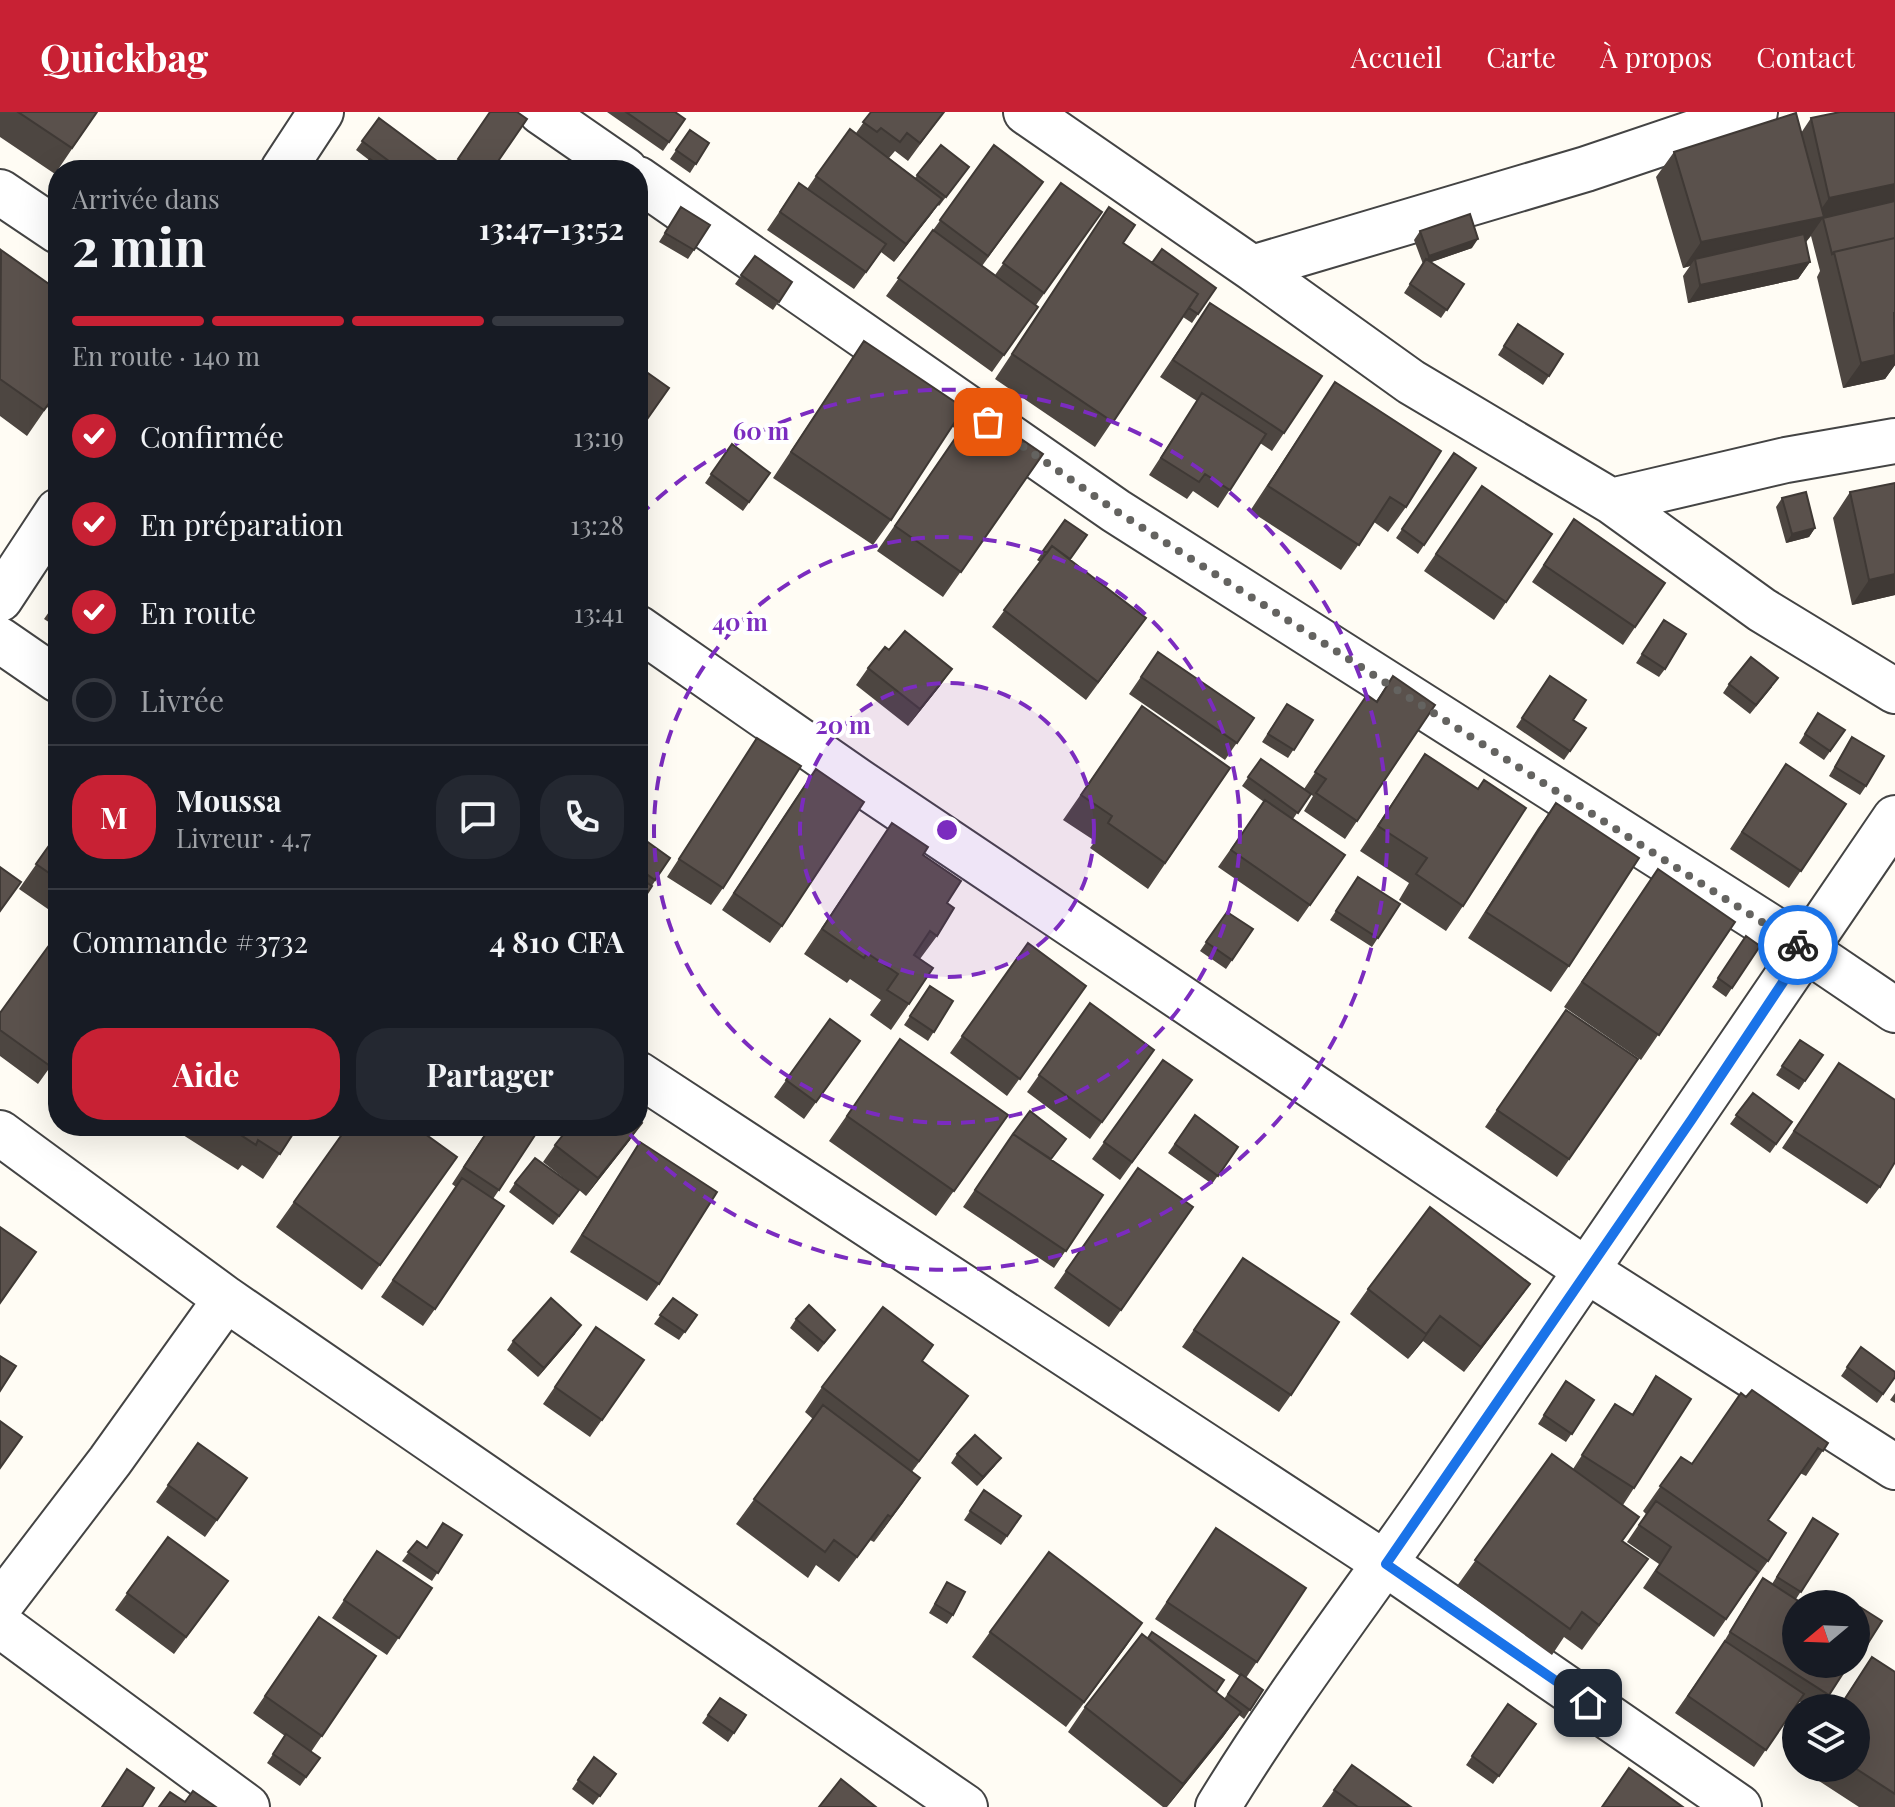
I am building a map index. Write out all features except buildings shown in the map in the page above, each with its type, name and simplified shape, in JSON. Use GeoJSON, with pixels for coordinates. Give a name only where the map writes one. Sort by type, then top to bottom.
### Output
{"type":"FeatureCollection","features":[{"type":"Feature","properties":{"kind":"street"},"geometry":{"type":"LineString","coordinates":[[290,160],[321,112]]}},
{"type":"Feature","properties":{"kind":"street"},"geometry":{"type":"LineString","coordinates":[[541,112],[611,160]]}},
{"type":"Feature","properties":{"kind":"street"},"geometry":{"type":"LineString","coordinates":[[1026,112],[1411,382],[1611,501],[1762,610],[1895,691]]}},
{"type":"Feature","properties":{"kind":"street"},"geometry":{"type":"LineString","coordinates":[[1252,268],[1586,169],[1755,112]]}},
{"type":"Feature","properties":{"kind":"street"},"geometry":{"type":"LineString","coordinates":[[648,186],[1116,511],[1805,949],[1895,1010]]}},
{"type":"Feature","properties":{"kind":"street"},"geometry":{"type":"LineString","coordinates":[[0,192],[48,224]]}},
{"type":"Feature","properties":{"kind":"street"},"geometry":{"type":"LineString","coordinates":[[1611,501],[1786,460],[1895,441]]}},
{"type":"Feature","properties":{"kind":"street"},"geometry":{"type":"LineString","coordinates":[[0,599],[48,526]]}},
{"type":"Feature","properties":{"kind":"street"},"geometry":{"type":"LineString","coordinates":[[648,635],[872,790],[1586,1270],[1895,1467]]}},
{"type":"Feature","properties":{"kind":"street"},"geometry":{"type":"LineString","coordinates":[[0,640],[48,673]]}},
{"type":"Feature","properties":{"kind":"street"},"geometry":{"type":"LineString","coordinates":[[1218,1807],[1249,1757],[1386,1564],[1895,818]]}},
{"type":"Feature","properties":{"kind":"street"},"geometry":{"type":"LineString","coordinates":[[648,1081],[1386,1564],[1739,1807]]}},
{"type":"Feature","properties":{"kind":"street"},"geometry":{"type":"LineString","coordinates":[[0,1133],[226,1299],[965,1807]]}},
{"type":"Feature","properties":{"kind":"street"},"geometry":{"type":"LineString","coordinates":[[0,1605],[110,1461],[226,1299]]}},
{"type":"Feature","properties":{"kind":"street"},"geometry":{"type":"LineString","coordinates":[[0,1625],[247,1807]]}},
{"type":"Feature","properties":{"kind":"way so far"},"geometry":{"type":"LineString","coordinates":[[988,422],[1116,511],[1798,945]]}},
{"type":"Feature","properties":{"kind":"route"},"geometry":{"type":"LineString","coordinates":[[1588,1703],[1386,1564],[1692,1119],[1805,949],[1798,945]]}}]}
